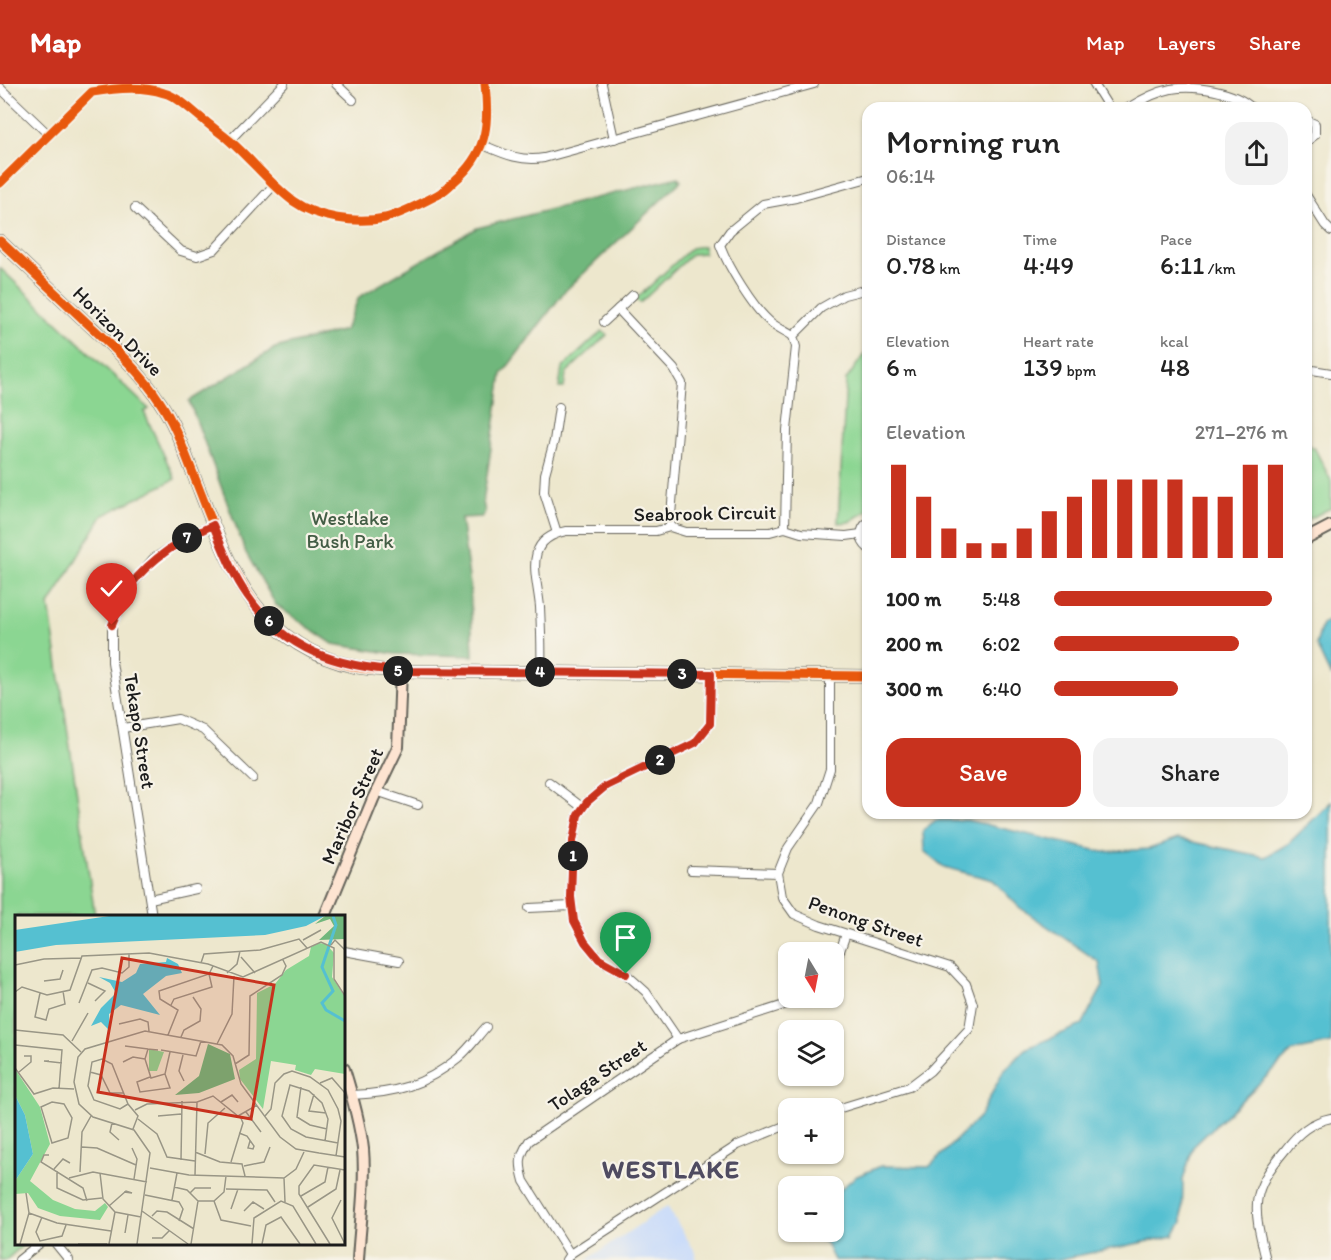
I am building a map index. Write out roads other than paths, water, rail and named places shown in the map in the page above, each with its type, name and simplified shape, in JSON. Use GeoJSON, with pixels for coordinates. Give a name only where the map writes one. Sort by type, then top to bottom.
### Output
{"type":"FeatureCollection","features":[{"type":"Feature","properties":{"kind":"street"},"geometry":{"type":"LineString","coordinates":[[87,84],[92,92]]}},
{"type":"Feature","properties":{"kind":"street"},"geometry":{"type":"LineString","coordinates":[[165,93],[168,84]]}},
{"type":"Feature","properties":{"kind":"street"},"geometry":{"type":"LineString","coordinates":[[230,140],[284,84]]}},
{"type":"Feature","properties":{"kind":"street"},"geometry":{"type":"LineString","coordinates":[[336,84],[353,100]]}},
{"type":"Feature","properties":{"kind":"street"},"geometry":{"type":"LineString","coordinates":[[0,183],[92,92],[111,89],[140,89],[165,93],[230,140],[294,202],[319,214],[353,220],[384,218],[414,208],[445,190],[465,170],[483,145],[488,111],[485,84]]}},
{"type":"Feature","properties":{"kind":"street"},"geometry":{"type":"LineString","coordinates":[[602,84],[614,139]]}},
{"type":"Feature","properties":{"kind":"street"},"geometry":{"type":"LineString","coordinates":[[483,145],[512,158],[531,160],[814,84]]}},
{"type":"Feature","properties":{"kind":"street"},"geometry":{"type":"LineString","coordinates":[[1094,84],[1105,102]]}},
{"type":"Feature","properties":{"kind":"street"},"geometry":{"type":"LineString","coordinates":[[0,88],[48,134]]}},
{"type":"Feature","properties":{"kind":"street"},"geometry":{"type":"LineString","coordinates":[[1137,102],[1172,89],[1209,90],[1232,96],[1242,102]]}},
{"type":"Feature","properties":{"kind":"street"},"geometry":{"type":"LineString","coordinates":[[1312,123],[1315,124],[1315,135],[1312,137]]}},
{"type":"Feature","properties":{"kind":"street"},"geometry":{"type":"LineString","coordinates":[[862,179],[763,204],[730,231],[720,245],[726,260],[763,315],[771,323],[793,336],[821,308],[844,295],[862,290]]}},
{"type":"Feature","properties":{"kind":"street"},"geometry":{"type":"LineString","coordinates":[[135,208],[181,251],[197,256],[214,250],[274,185]]}},
{"type":"Feature","properties":{"kind":"street"},"geometry":{"type":"LineString","coordinates":[[1312,204],[1331,231]]}},
{"type":"Feature","properties":{"kind":"street","name":"Horizon Drive"},"geometry":{"type":"LineString","coordinates":[[0,241],[122,355],[150,386],[173,425],[213,525],[246,595],[258,610],[285,635],[303,647],[324,657],[357,667],[402,671],[862,675]]}},
{"type":"Feature","properties":{"kind":"street"},"geometry":{"type":"LineString","coordinates":[[604,322],[633,295]]}},
{"type":"Feature","properties":{"kind":"street"},"geometry":{"type":"LineString","coordinates":[[618,309],[674,369],[682,383],[670,527]]}},
{"type":"Feature","properties":{"kind":"street","name":"Seabrook Circuit"},"geometry":{"type":"LineString","coordinates":[[785,528],[788,430],[795,347],[793,336]]}},
{"type":"Feature","properties":{"kind":"street"},"geometry":{"type":"LineString","coordinates":[[1312,370],[1331,373]]}},
{"type":"Feature","properties":{"kind":"street"},"geometry":{"type":"LineString","coordinates":[[541,672],[541,620],[534,571],[538,549],[546,539],[557,533],[544,492],[545,474],[554,441],[559,407]]}},
{"type":"Feature","properties":{"kind":"street","name":"Tekapo Street"},"geometry":{"type":"LineString","coordinates":[[152,915],[112,662],[112,625],[129,588],[153,559],[195,533],[213,525]]}},
{"type":"Feature","properties":{"kind":"street"},"geometry":{"type":"LineString","coordinates":[[1312,535],[1331,526]]}},
{"type":"Feature","properties":{"kind":"street","name":"Seabrook Circuit"},"geometry":{"type":"LineString","coordinates":[[557,533],[566,531],[656,531],[670,527],[686,532],[770,532],[785,528],[801,533],[846,536],[861,534]]}},
{"type":"Feature","properties":{"kind":"street"},"geometry":{"type":"LineString","coordinates":[[862,529],[862,540]]}},
{"type":"Feature","properties":{"kind":"street","name":"Maribor Street"},"geometry":{"type":"LineString","coordinates":[[325,915],[376,791],[398,747],[402,671]]}},
{"type":"Feature","properties":{"kind":"street"},"geometry":{"type":"LineString","coordinates":[[678,1039],[646,992],[626,974],[599,959],[585,942],[574,921],[572,906],[573,841],[578,815],[606,786],[695,743],[710,724],[711,674]]}},
{"type":"Feature","properties":{"kind":"street"},"geometry":{"type":"LineString","coordinates":[[691,870],[778,873],[788,848],[819,803],[830,769],[830,675]]}},
{"type":"Feature","properties":{"kind":"street"},"geometry":{"type":"LineString","coordinates":[[123,728],[178,719],[203,730],[253,778]]}},
{"type":"Feature","properties":{"kind":"street"},"geometry":{"type":"LineString","coordinates":[[549,782],[583,808]]}},
{"type":"Feature","properties":{"kind":"street"},"geometry":{"type":"LineString","coordinates":[[376,791],[418,805]]}},
{"type":"Feature","properties":{"kind":"street","name":"Penong Street"},"geometry":{"type":"LineString","coordinates":[[778,873],[782,897],[794,914],[819,926],[950,967],[966,984],[974,1004],[969,1029],[930,1071],[909,1087],[844,1107]]}},
{"type":"Feature","properties":{"kind":"street"},"geometry":{"type":"LineString","coordinates":[[150,899],[196,889]]}},
{"type":"Feature","properties":{"kind":"street"},"geometry":{"type":"LineString","coordinates":[[529,908],[572,906]]}},
{"type":"Feature","properties":{"kind":"street"},"geometry":{"type":"LineString","coordinates":[[843,942],[846,934]]}},
{"type":"Feature","properties":{"kind":"street"},"geometry":{"type":"LineString","coordinates":[[345,951],[399,961]]}},
{"type":"Feature","properties":{"kind":"street","name":"Tolaga Street"},"geometry":{"type":"LineString","coordinates":[[568,1257],[524,1181],[520,1168],[521,1155],[529,1141],[678,1039],[778,1007]]}},
{"type":"Feature","properties":{"kind":"street"},"geometry":{"type":"LineString","coordinates":[[352,1095],[384,1093],[425,1081],[460,1057],[486,1027]]}},
{"type":"Feature","properties":{"kind":"street"},"geometry":{"type":"LineString","coordinates":[[345,1072],[352,1095],[362,1148],[363,1176],[358,1260]]}},
{"type":"Feature","properties":{"kind":"street"},"geometry":{"type":"LineString","coordinates":[[1266,1260],[1256,1212],[1262,1180],[1298,1135],[1314,1123],[1331,1118]]}},
{"type":"Feature","properties":{"kind":"street"},"geometry":{"type":"LineString","coordinates":[[568,1257],[738,1145],[778,1129]]}},
{"type":"Feature","properties":{"kind":"street"},"geometry":{"type":"LineString","coordinates":[[19,1260],[37,1245]]}},
{"type":"Feature","properties":{"kind":"street"},"geometry":{"type":"LineString","coordinates":[[57,1245],[69,1260]]}},
{"type":"Feature","properties":{"kind":"street"},"geometry":{"type":"LineString","coordinates":[[26,1252],[34,1260]]}},
{"type":"Feature","properties":{"kind":"water"},"geometry":{"type":"Polygon","coordinates":[[[1331,620],[1331,677],[1316,645],[1322,624],[1331,620]]]}},
{"type":"Feature","properties":{"kind":"water"},"geometry":{"type":"Polygon","coordinates":[[[1331,802],[1331,1043],[1293,1051],[1193,1147],[1183,1180],[1182,1222],[1174,1236],[1056,1260],[834,1260],[825,1242],[844,1242],[844,1186],[855,1177],[881,1166],[929,1167],[980,1116],[1003,1072],[1025,1049],[1082,1025],[1103,986],[1099,962],[1019,907],[993,880],[944,867],[924,851],[923,830],[936,820],[967,820],[1103,852],[1149,849],[1178,839],[1265,857],[1288,844],[1331,802]]]}},
{"type":"Feature","properties":{"kind":"district","name":"WESTLAKE"},"geometry":{"type":"Point","coordinates":[671,1169]}},
{"type":"Feature","properties":{"kind":"park label","name":"Westlake Bush Park"},"geometry":{"type":"Point","coordinates":[350,530]}}]}
